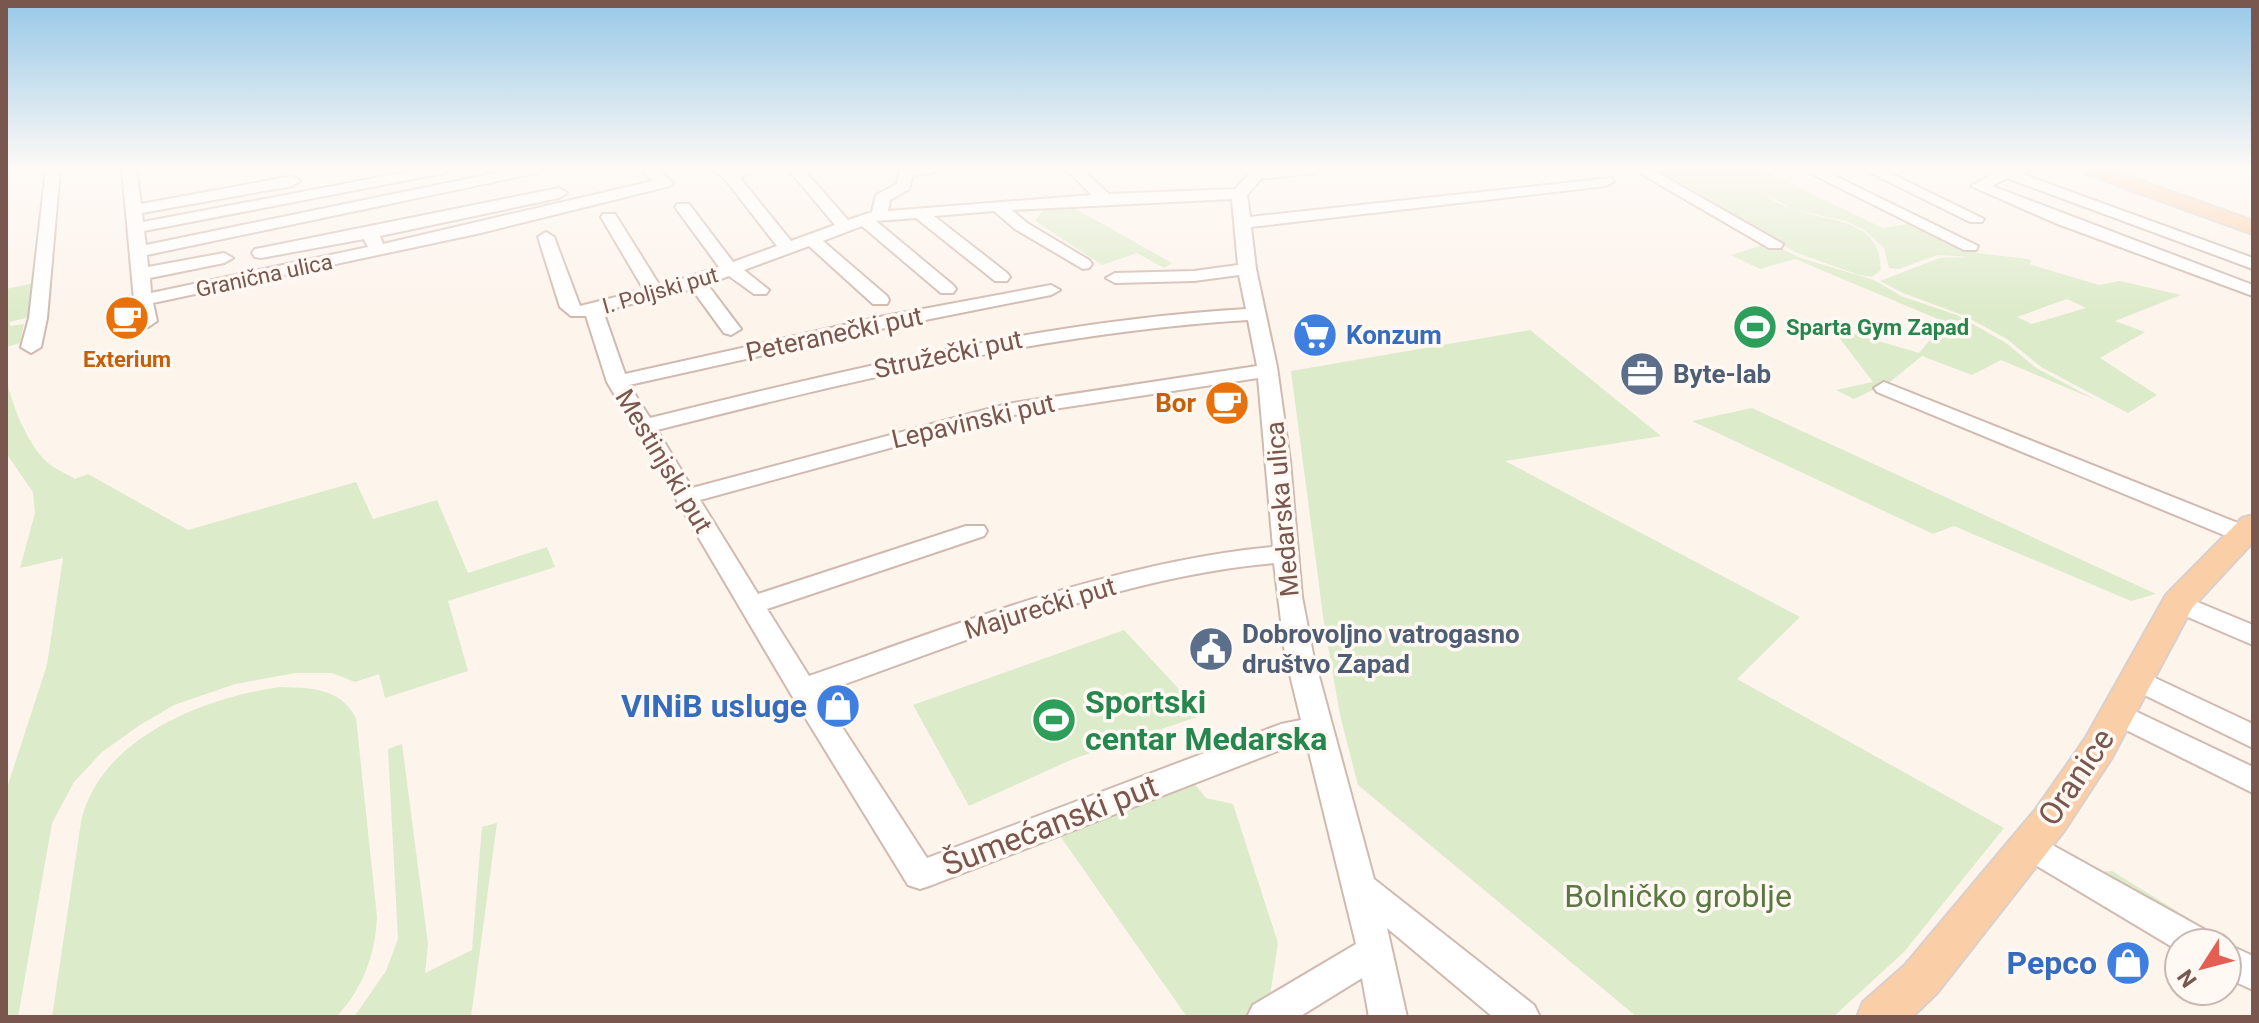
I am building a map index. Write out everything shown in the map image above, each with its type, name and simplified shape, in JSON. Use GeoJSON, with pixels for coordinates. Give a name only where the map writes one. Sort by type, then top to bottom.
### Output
{"type":"FeatureCollection","features":[{"type":"Feature","properties":{"kind":"main road"},"geometry":{"type":"LineString","coordinates":[[2224,217],[2253,227]]}},
{"type":"Feature","properties":{"kind":"main road","name":"Oranice"},"geometry":{"type":"LineString","coordinates":[[1880,1017],[1921,979],[2075,787],[2178,603],[2249,530]]}},
{"type":"Feature","properties":{"kind":"street"},"geometry":{"type":"LineString","coordinates":[[31,347],[38,318],[48,217]]}},
{"type":"Feature","properties":{"kind":"street"},"geometry":{"type":"LineString","coordinates":[[134,217],[148,321]]}},
{"type":"Feature","properties":{"kind":"street"},"geometry":{"type":"LineString","coordinates":[[139,251],[305,217]]}},
{"type":"Feature","properties":{"kind":"street"},"geometry":{"type":"LineString","coordinates":[[261,253],[447,217]]}},
{"type":"Feature","properties":{"kind":"street","name":"Granična ulica"},"geometry":{"type":"LineString","coordinates":[[143,300],[520,217]]}},
{"type":"Feature","properties":{"kind":"street"},"geometry":{"type":"LineString","coordinates":[[609,217],[656,294]]}},
{"type":"Feature","properties":{"kind":"street","name":"I. Poljski put"},"geometry":{"type":"LineString","coordinates":[[691,217],[732,269]]}},
{"type":"Feature","properties":{"kind":"street"},"geometry":{"type":"LineString","coordinates":[[762,217],[788,248]]}},
{"type":"Feature","properties":{"kind":"street"},"geometry":{"type":"LineString","coordinates":[[837,217],[844,225]]}},
{"type":"Feature","properties":{"kind":"street","name":"I. Poljski put"},"geometry":{"type":"LineString","coordinates":[[546,237],[569,307],[578,312],[696,282],[844,225],[881,217]]}},
{"type":"Feature","properties":{"kind":"street"},"geometry":{"type":"LineString","coordinates":[[924,217],[1001,277]]}},
{"type":"Feature","properties":{"kind":"street"},"geometry":{"type":"LineString","coordinates":[[1010,217],[1083,264]]}},
{"type":"Feature","properties":{"kind":"street","name":"Medarska ulica"},"geometry":{"type":"LineString","coordinates":[[1241,217],[1247,269],[1267,371],[1286,526],[1285,554],[1299,654],[1374,943],[1388,1017]]}},
{"type":"Feature","properties":{"kind":"street"},"geometry":{"type":"LineString","coordinates":[[1241,223],[1295,217]]}},
{"type":"Feature","properties":{"kind":"street"},"geometry":{"type":"LineString","coordinates":[[1726,217],[1775,244]]}},
{"type":"Feature","properties":{"kind":"street"},"geometry":{"type":"LineString","coordinates":[[1909,217],[1970,246]]}},
{"type":"Feature","properties":{"kind":"street"},"geometry":{"type":"LineString","coordinates":[[1971,217],[1976,219]]}},
{"type":"Feature","properties":{"kind":"street"},"geometry":{"type":"LineString","coordinates":[[2050,217],[2253,291]]}},
{"type":"Feature","properties":{"kind":"street"},"geometry":{"type":"LineString","coordinates":[[2135,217],[2253,264]]}},
{"type":"Feature","properties":{"kind":"street"},"geometry":{"type":"LineString","coordinates":[[871,218],[947,289]]}},
{"type":"Feature","properties":{"kind":"street"},"geometry":{"type":"LineString","coordinates":[[370,233],[378,250]]}},
{"type":"Feature","properties":{"kind":"street"},"geometry":{"type":"LineString","coordinates":[[811,239],[880,300]]}},
{"type":"Feature","properties":{"kind":"street"},"geometry":{"type":"LineString","coordinates":[[142,274],[224,258]]}},
{"type":"Feature","properties":{"kind":"street"},"geometry":{"type":"LineString","coordinates":[[732,269],[760,290]]}},
{"type":"Feature","properties":{"kind":"street"},"geometry":{"type":"LineString","coordinates":[[1115,278],[1194,276],[1247,269]]}},
{"type":"Feature","properties":{"kind":"street"},"geometry":{"type":"LineString","coordinates":[[696,282],[731,329]]}},
{"type":"Feature","properties":{"kind":"street","name":"Peteranečki put"},"geometry":{"type":"LineString","coordinates":[[617,382],[880,323],[1051,290]]}},
{"type":"Feature","properties":{"kind":"street","name":"Mestinjski put"},"geometry":{"type":"LineString","coordinates":[[593,310],[617,382],[802,689],[920,875]]}},
{"type":"Feature","properties":{"kind":"street","name":"Stružečki put"},"geometry":{"type":"LineString","coordinates":[[645,426],[957,350],[1032,335],[1257,314]]}},
{"type":"Feature","properties":{"kind":"street","name":"Lepavinski put"},"geometry":{"type":"LineString","coordinates":[[685,497],[1007,410],[1267,371]]}},
{"type":"Feature","properties":{"kind":"street"},"geometry":{"type":"LineString","coordinates":[[1884,388],[2249,530]]}},
{"type":"Feature","properties":{"kind":"street"},"geometry":{"type":"LineString","coordinates":[[752,605],[975,531]]}},
{"type":"Feature","properties":{"kind":"street","name":"Majurečki put"},"geometry":{"type":"LineString","coordinates":[[802,689],[1040,605],[1219,560],[1285,554]]}},
{"type":"Feature","properties":{"kind":"street"},"geometry":{"type":"LineString","coordinates":[[2178,603],[2253,636]]}},
{"type":"Feature","properties":{"kind":"street"},"geometry":{"type":"LineString","coordinates":[[2136,679],[2253,737]]}},
{"type":"Feature","properties":{"kind":"street"},"geometry":{"type":"LineString","coordinates":[[2118,714],[2253,781]]}},
{"type":"Feature","properties":{"kind":"street","name":"Šumećanski put"},"geometry":{"type":"LineString","coordinates":[[920,875],[1292,732],[1316,728]]}},
{"type":"Feature","properties":{"kind":"street"},"geometry":{"type":"LineString","coordinates":[[2029,845],[2169,927]]}},
{"type":"Feature","properties":{"kind":"street"},"geometry":{"type":"LineString","coordinates":[[1357,886],[1373,895],[1521,1017]]}},
{"type":"Feature","properties":{"kind":"street"},"geometry":{"type":"LineString","coordinates":[[1266,1017],[1374,952]]}},
{"type":"Feature","properties":{"kind":"green space"},"geometry":{"type":"Polygon","coordinates":[[[1038,217],[1090,217],[1172,263],[1164,268],[1137,253],[1102,265],[1035,221],[1038,217]]]}},
{"type":"Feature","properties":{"kind":"green space"},"geometry":{"type":"Polygon","coordinates":[[[1733,217],[1821,217],[1858,229],[1870,238],[1878,251],[1881,270],[1872,277],[1797,253],[1733,217]]]}},
{"type":"Feature","properties":{"kind":"green space"},"geometry":{"type":"Polygon","coordinates":[[[1827,217],[1859,217],[1883,228],[1915,223],[1977,253],[2028,259],[2032,261],[2029,264],[2099,285],[2120,281],[2181,295],[2115,321],[2145,332],[2100,358],[2157,395],[2128,413],[2041,367],[2007,339],[1965,316],[1880,281],[1940,258],[1973,257],[1937,255],[1899,269],[1889,268],[1884,248],[1864,230],[1846,221],[1827,217]],[[2067,299],[2017,317],[2032,324],[2086,308],[2067,299]]]}},
{"type":"Feature","properties":{"kind":"green space"},"geometry":{"type":"Polygon","coordinates":[[[1769,243],[1801,258],[1874,280],[1901,296],[1957,315],[2006,343],[2036,368],[2096,400],[2001,360],[1972,375],[1922,356],[1890,382],[1854,399],[1836,390],[1873,382],[1831,327],[1919,353],[1945,322],[1795,259],[1760,269],[1731,255],[1769,243]]]}},
{"type":"Feature","properties":{"kind":"green space"},"geometry":{"type":"Polygon","coordinates":[[[34,283],[29,317],[10,322],[10,326],[24,324],[20,343],[6,347],[6,289],[34,283]]]}},
{"type":"Feature","properties":{"kind":"green space","name":"Bolničko groblje"},"geometry":{"type":"Polygon","coordinates":[[[1530,330],[1661,436],[1505,461],[1800,617],[1737,679],[2004,828],[1904,952],[1833,1017],[1637,1017],[1358,785],[1340,715],[1324,623],[1291,371],[1530,330]]]}},
{"type":"Feature","properties":{"kind":"green space"},"geometry":{"type":"Polygon","coordinates":[[[6,378],[21,424],[33,446],[48,463],[75,479],[88,474],[188,530],[356,482],[373,519],[437,500],[468,573],[547,547],[555,567],[448,601],[468,671],[385,698],[379,674],[355,682],[332,673],[295,673],[235,684],[174,705],[102,752],[74,782],[52,823],[18,1017],[6,1017],[6,791],[47,665],[63,558],[20,568],[35,513],[33,492],[6,453],[6,378]]]}},
{"type":"Feature","properties":{"kind":"green space"},"geometry":{"type":"Polygon","coordinates":[[[1752,408],[2156,594],[2131,601],[1954,526],[1933,534],[1692,421],[1752,408]]]}},
{"type":"Feature","properties":{"kind":"green space","name":"Sportski centar Medarska"},"geometry":{"type":"Polygon","coordinates":[[[1124,630],[1203,715],[1073,759],[969,806],[913,705],[1124,630]]]}},
{"type":"Feature","properties":{"kind":"green space"},"geometry":{"type":"Polygon","coordinates":[[[281,687],[314,689],[333,695],[356,718],[377,917],[374,945],[354,995],[336,1017],[52,1017],[81,822],[92,792],[109,767],[132,745],[189,712],[220,700],[281,687]]]}},
{"type":"Feature","properties":{"kind":"green space"},"geometry":{"type":"Polygon","coordinates":[[[402,744],[428,944],[425,973],[472,950],[482,827],[497,823],[471,1017],[354,1017],[386,971],[398,939],[388,749],[402,744]]]}},
{"type":"Feature","properties":{"kind":"green space"},"geometry":{"type":"Polygon","coordinates":[[[1192,781],[1206,798],[1233,804],[1278,943],[1268,1009],[1254,1017],[1187,1017],[1058,833],[1192,781]]]}},
{"type":"Feature","properties":{"kind":"green space"},"geometry":{"type":"Polygon","coordinates":[[[2112,871],[2203,927],[2188,927],[2097,872],[2112,871]]]}},
{"type":"Feature","properties":{"kind":"place","name":"Exterium"},"geometry":{"type":"Point","coordinates":[127,318]}},
{"type":"Feature","properties":{"kind":"place","name":"Sparta Gym Zapad"},"geometry":{"type":"Point","coordinates":[1755,327]}},
{"type":"Feature","properties":{"kind":"place","name":"Konzum"},"geometry":{"type":"Point","coordinates":[1315,335]}},
{"type":"Feature","properties":{"kind":"place","name":"Byte-lab"},"geometry":{"type":"Point","coordinates":[1642,374]}},
{"type":"Feature","properties":{"kind":"place","name":"Bor"},"geometry":{"type":"Point","coordinates":[1227,403]}},
{"type":"Feature","properties":{"kind":"place","name":"Dobrovoljno vatrogasno društvo Zapad"},"geometry":{"type":"Point","coordinates":[1211,649]}},
{"type":"Feature","properties":{"kind":"place","name":"VINiB usluge"},"geometry":{"type":"Point","coordinates":[838,706]}},
{"type":"Feature","properties":{"kind":"place","name":"Sportski centar Medarska"},"geometry":{"type":"Point","coordinates":[1054,720]}},
{"type":"Feature","properties":{"kind":"place","name":"Pepco"},"geometry":{"type":"Point","coordinates":[2128,963]}}]}
